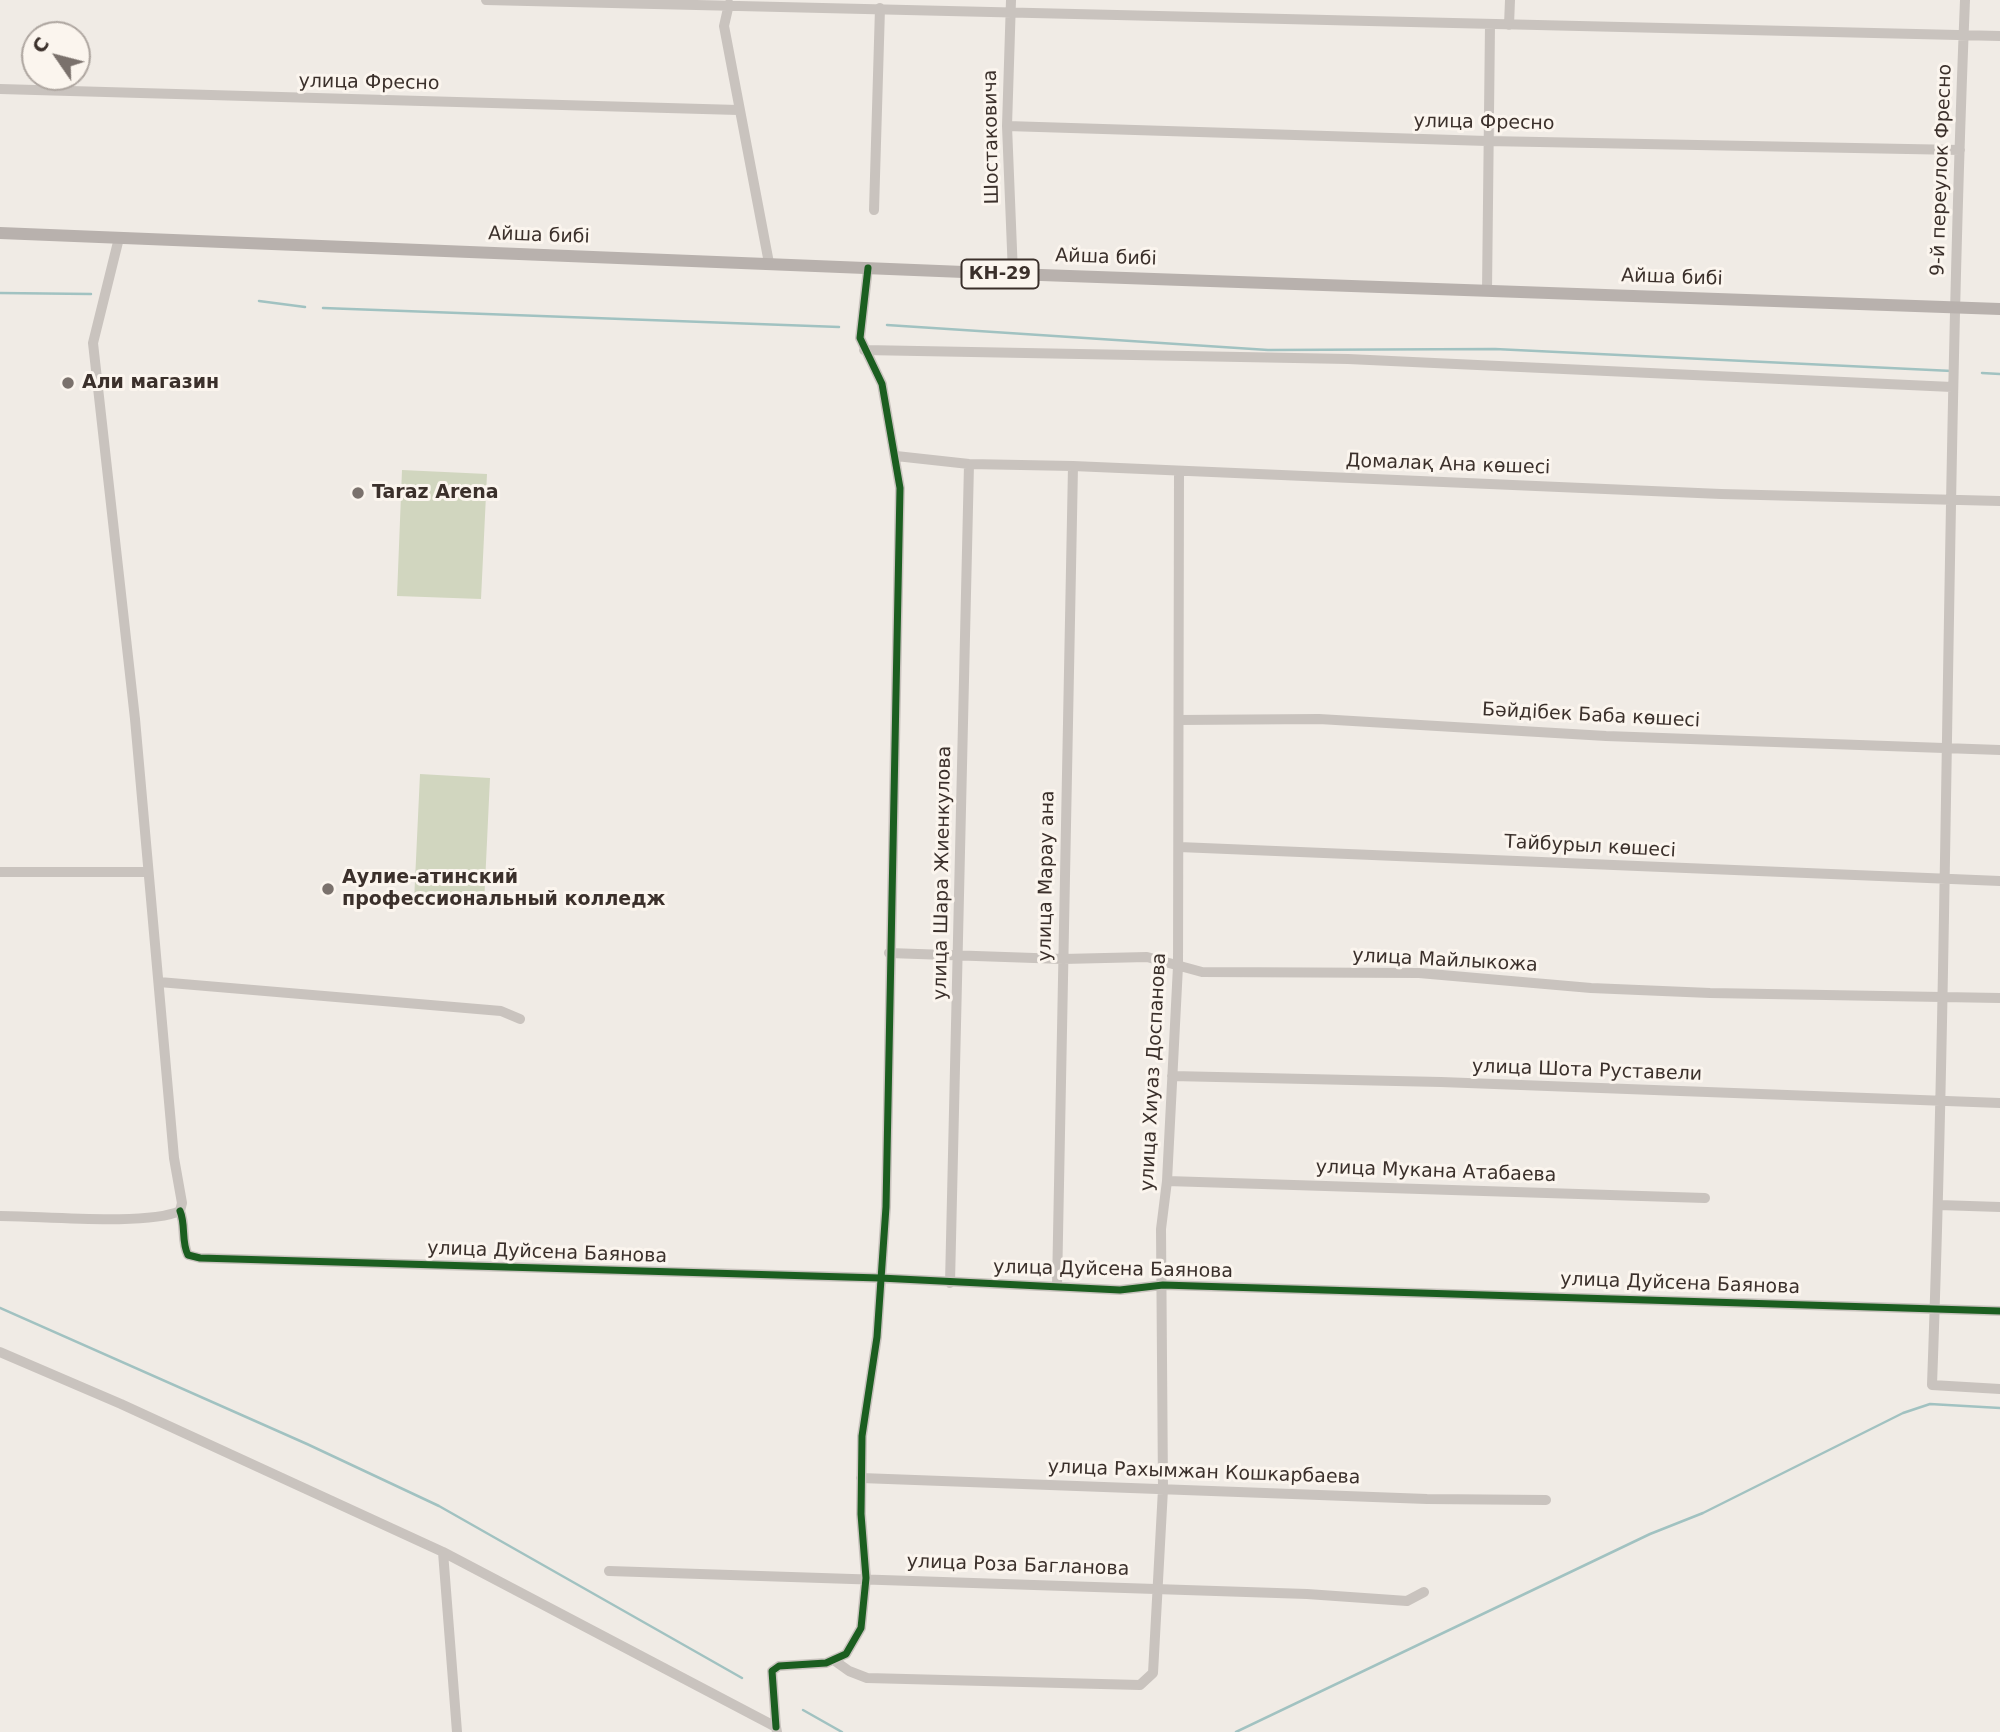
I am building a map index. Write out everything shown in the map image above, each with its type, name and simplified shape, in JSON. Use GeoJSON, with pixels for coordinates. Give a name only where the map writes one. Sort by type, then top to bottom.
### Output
{"type":"FeatureCollection","features":[{"type":"Feature","properties":{"kind":"main road","name":"Айша бибі"},"geometry":{"type":"LineString","coordinates":[[0,233],[1013,274],[2000,309]]}},
{"type":"Feature","properties":{"kind":"street"},"geometry":{"type":"LineString","coordinates":[[486,0],[2000,36]]}},
{"type":"Feature","properties":{"kind":"street","name":"Шостаковича"},"geometry":{"type":"LineString","coordinates":[[1011,0],[1007,126],[1013,274]]}},
{"type":"Feature","properties":{"kind":"street"},"geometry":{"type":"LineString","coordinates":[[1509,25],[1510,0]]}},
{"type":"Feature","properties":{"kind":"street","name":"9-й переулок Фресно"},"geometry":{"type":"LineString","coordinates":[[1965,0],[1952,350],[1953,499],[1947,880],[1940,1205],[1932,1385],[2000,1389]]}},
{"type":"Feature","properties":{"kind":"street"},"geometry":{"type":"LineString","coordinates":[[729,4],[724,26],[769,263]]}},
{"type":"Feature","properties":{"kind":"street"},"geometry":{"type":"LineString","coordinates":[[874,210],[880,8]]}},
{"type":"Feature","properties":{"kind":"street"},"geometry":{"type":"LineString","coordinates":[[1487,291],[1490,25]]}},
{"type":"Feature","properties":{"kind":"street","name":"улица Фресно"},"geometry":{"type":"LineString","coordinates":[[0,89],[738,110]]}},
{"type":"Feature","properties":{"kind":"street","name":"улица Фресно"},"geometry":{"type":"LineString","coordinates":[[1007,126],[1487,141],[1960,150]]}},
{"type":"Feature","properties":{"kind":"street"},"geometry":{"type":"LineString","coordinates":[[0,1216],[135,1218],[171,1215],[180,1211],[182,1203],[174,1158],[135,719],[93,343],[119,238]]}},
{"type":"Feature","properties":{"kind":"street"},"geometry":{"type":"LineString","coordinates":[[776,1729],[772,1671],[779,1666],[835,1661],[855,1643],[861,1628],[866,1578],[861,1478],[862,1436],[872,1378],[886,1208],[900,488],[882,384],[860,338],[868,268]]}},
{"type":"Feature","properties":{"kind":"street"},"geometry":{"type":"LineString","coordinates":[[864,350],[1348,359],[1952,384]]}},
{"type":"Feature","properties":{"kind":"street","name":"Домалақ Ана көшесі"},"geometry":{"type":"LineString","coordinates":[[896,456],[969,464],[1073,466],[1721,494],[2000,501]]}},
{"type":"Feature","properties":{"kind":"street","name":"улица Шара Жиенкулова"},"geometry":{"type":"LineString","coordinates":[[950,1283],[969,464]]}},
{"type":"Feature","properties":{"kind":"street","name":"улица Марау ана"},"geometry":{"type":"LineString","coordinates":[[1057,1287],[1073,466]]}},
{"type":"Feature","properties":{"kind":"street","name":"улица Хиуаз Доспанова"},"geometry":{"type":"LineString","coordinates":[[835,1661],[849,1671],[867,1678],[1140,1685],[1153,1673],[1163,1489],[1161,1229],[1167,1181],[1178,966],[1179,472]]}},
{"type":"Feature","properties":{"kind":"street","name":"Бәйдібек Баба көшесі"},"geometry":{"type":"LineString","coordinates":[[1179,720],[1319,719],[1606,736],[2000,750]]}},
{"type":"Feature","properties":{"kind":"street","name":"Тайбурыл көшесі"},"geometry":{"type":"LineString","coordinates":[[1179,847],[2000,881]]}},
{"type":"Feature","properties":{"kind":"street"},"geometry":{"type":"LineString","coordinates":[[0,873],[147,872]]}},
{"type":"Feature","properties":{"kind":"street","name":"улица Майлыкожа"},"geometry":{"type":"LineString","coordinates":[[889,953],[1063,958],[1147,957],[1202,972],[1419,973],[1591,988],[1944,999],[2000,998]]}},
{"type":"Feature","properties":{"kind":"street"},"geometry":{"type":"LineString","coordinates":[[159,982],[501,1011],[520,1019]]}},
{"type":"Feature","properties":{"kind":"street","name":"улица Шота Руставели"},"geometry":{"type":"LineString","coordinates":[[1172,1076],[1441,1082],[1942,1103],[2000,1103]]}},
{"type":"Feature","properties":{"kind":"street","name":"улица Мукана Атабаева"},"geometry":{"type":"LineString","coordinates":[[1167,1181],[1704,1198]]}},
{"type":"Feature","properties":{"kind":"street"},"geometry":{"type":"LineString","coordinates":[[1940,1205],[2000,1207]]}},
{"type":"Feature","properties":{"kind":"street","name":"улица Дуйсена Баянова"},"geometry":{"type":"LineString","coordinates":[[180,1211],[186,1224],[185,1250],[188,1255],[200,1258],[880,1278],[1120,1290],[1163,1285],[2000,1311]]}},
{"type":"Feature","properties":{"kind":"street"},"geometry":{"type":"LineString","coordinates":[[0,1352],[133,1409],[443,1552],[776,1729]]}},
{"type":"Feature","properties":{"kind":"street","name":"улица Рахымжан Кошкарбаева"},"geometry":{"type":"LineString","coordinates":[[861,1478],[1546,1500]]}},
{"type":"Feature","properties":{"kind":"street"},"geometry":{"type":"LineString","coordinates":[[443,1552],[457,1732]]}},
{"type":"Feature","properties":{"kind":"street","name":"улица Роза Багланова"},"geometry":{"type":"LineString","coordinates":[[609,1571],[1159,1589],[1407,1601],[1424,1592]]}},
{"type":"Feature","properties":{"kind":"green space"},"geometry":{"type":"Polygon","coordinates":[[[402,470],[487,474],[481,599],[397,596],[402,470]]]}},
{"type":"Feature","properties":{"kind":"green space"},"geometry":{"type":"Polygon","coordinates":[[[420,774],[490,778],[484,905],[414,902],[420,774]]]}},
{"type":"Feature","properties":{"kind":"waterway"},"geometry":{"type":"LineString","coordinates":[[0,293],[91,294]]}},
{"type":"Feature","properties":{"kind":"waterway"},"geometry":{"type":"LineString","coordinates":[[259,301],[305,307]]}},
{"type":"Feature","properties":{"kind":"waterway"},"geometry":{"type":"LineString","coordinates":[[323,308],[839,327]]}},
{"type":"Feature","properties":{"kind":"waterway"},"geometry":{"type":"LineString","coordinates":[[887,325],[1268,350],[1495,349],[1952,371]]}},
{"type":"Feature","properties":{"kind":"waterway"},"geometry":{"type":"LineString","coordinates":[[1982,373],[2000,374]]}},
{"type":"Feature","properties":{"kind":"waterway"},"geometry":{"type":"LineString","coordinates":[[0,1308],[307,1444],[439,1506],[742,1678]]}},
{"type":"Feature","properties":{"kind":"waterway"},"geometry":{"type":"LineString","coordinates":[[1236,1732],[1650,1534],[1703,1513],[1903,1413],[1930,1404],[2000,1408]]}},
{"type":"Feature","properties":{"kind":"waterway"},"geometry":{"type":"LineString","coordinates":[[803,1710],[842,1732]]}},
{"type":"Feature","properties":{"kind":"cycle path"},"geometry":{"type":"LineString","coordinates":[[776,1727],[772,1671],[779,1666],[826,1663],[846,1654],[861,1628],[866,1578],[861,1514],[862,1436],[877,1337],[886,1207],[900,488],[882,384],[860,338],[868,268]]}},
{"type":"Feature","properties":{"kind":"cycle path"},"geometry":{"type":"LineString","coordinates":[[180,1211],[188,1255],[200,1258],[880,1278],[1120,1290],[1163,1285],[2000,1311]]}},
{"type":"Feature","properties":{"kind":"place","name":"Али магазин"},"geometry":{"type":"Point","coordinates":[68,383]}},
{"type":"Feature","properties":{"kind":"place","name":"Taraz Arena"},"geometry":{"type":"Point","coordinates":[358,493]}},
{"type":"Feature","properties":{"kind":"place","name":"Аулие-атинский профессиональный колледж"},"geometry":{"type":"Point","coordinates":[328,889]}}]}
